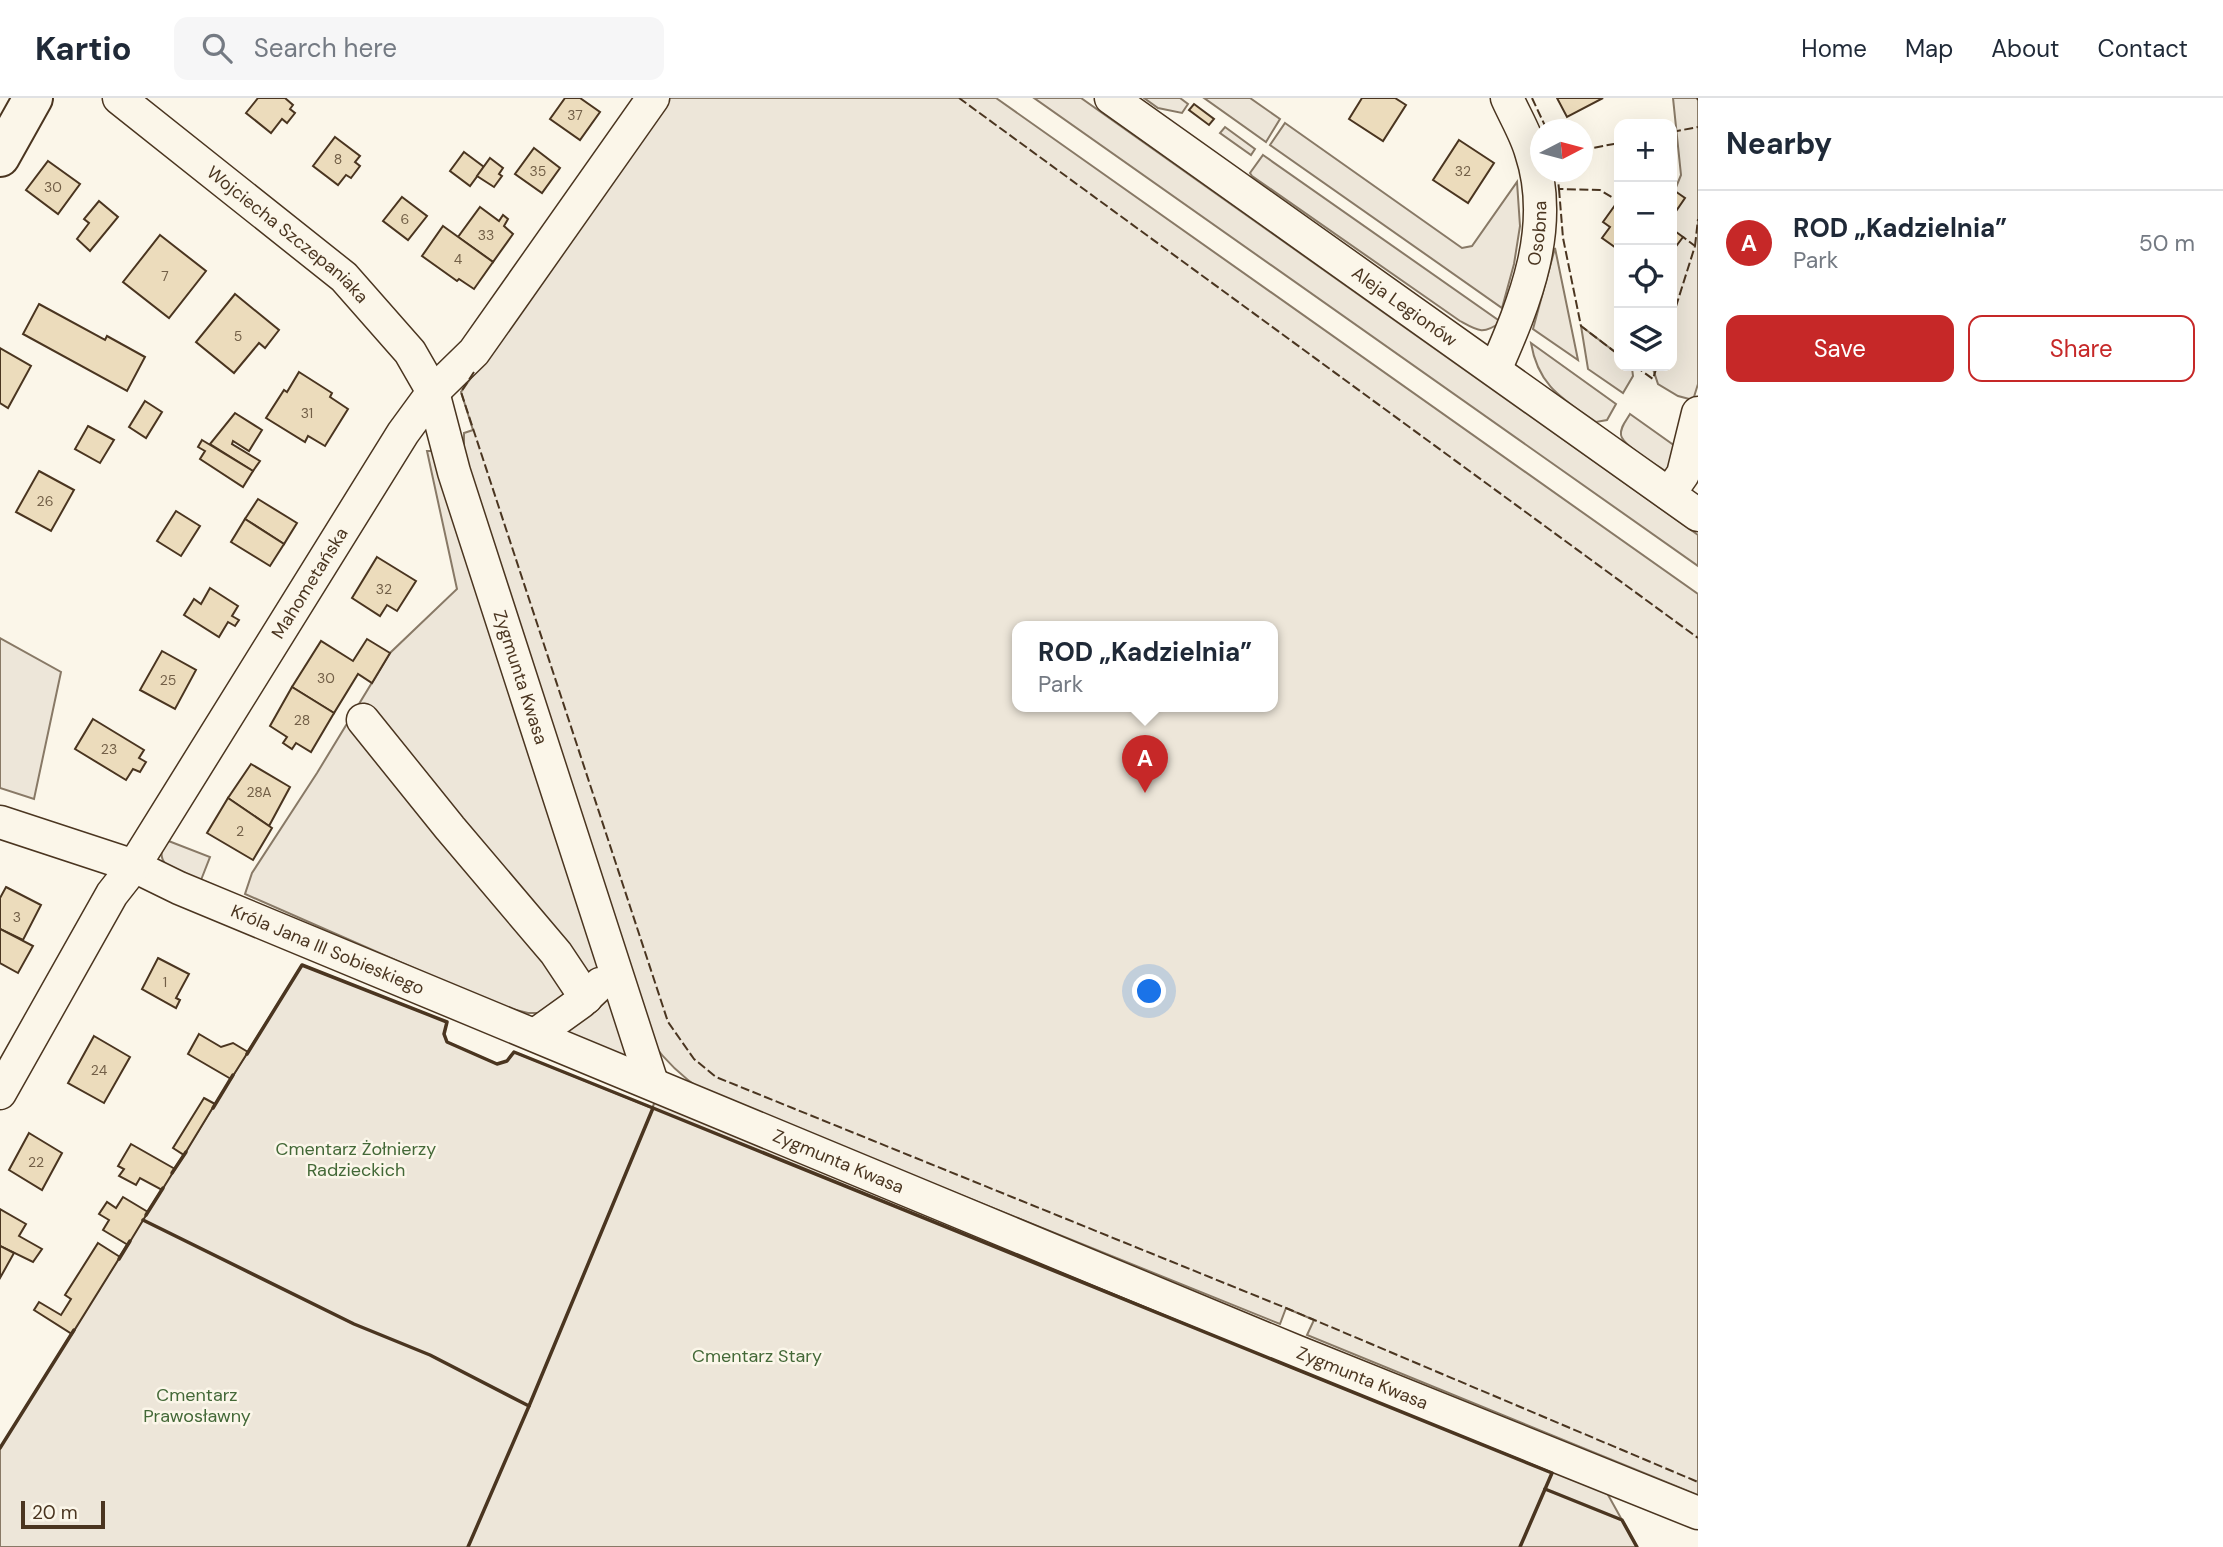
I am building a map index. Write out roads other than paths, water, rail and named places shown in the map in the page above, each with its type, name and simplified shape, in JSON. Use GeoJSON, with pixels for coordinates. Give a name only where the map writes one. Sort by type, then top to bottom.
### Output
{"type":"FeatureCollection","features":[{"type":"Feature","properties":{"kind":"main road"},"geometry":{"type":"LineString","coordinates":[[0,158],[33,98]]}},
{"type":"Feature","properties":{"kind":"street","name":"Wojciecha Szczepaniaka"},"geometry":{"type":"LineString","coordinates":[[119,98],[344,277],[410,352],[433,392]]}},
{"type":"Feature","properties":{"kind":"street","name":"Mahometańska"},"geometry":{"type":"LineString","coordinates":[[0,1093],[112,894],[134,866],[403,433],[433,392],[474,352],[653,98]]}},
{"type":"Feature","properties":{"kind":"street","name":"Aleja Legionów"},"geometry":{"type":"LineString","coordinates":[[1111,98],[1698,515]]}},
{"type":"Feature","properties":{"kind":"street","name":"Osobna"},"geometry":{"type":"LineString","coordinates":[[1495,370],[1514,324],[1537,254],[1541,200],[1531,152],[1507,98]]}},
{"type":"Feature","properties":{"kind":"street","name":"Zygmunta Kwasa"},"geometry":{"type":"LineString","coordinates":[[433,392],[454,472],[652,1083],[1295,1351],[1698,1513]]}},
{"type":"Feature","properties":{"kind":"street"},"geometry":{"type":"LineString","coordinates":[[1669,494],[1682,474],[1698,413]]}},
{"type":"Feature","properties":{"kind":"street"},"geometry":{"type":"LineString","coordinates":[[363,720],[556,953],[586,998]]}},
{"type":"Feature","properties":{"kind":"street","name":"Króla Jana III Sobieskiego"},"geometry":{"type":"LineString","coordinates":[[0,822],[134,866],[179,888],[652,1083]]}},
{"type":"Feature","properties":{"kind":"street"},"geometry":{"type":"LineString","coordinates":[[535,1035],[586,998],[615,970]]}},
{"type":"Feature","properties":{"kind":"place","name":"ROD „Kadzielnia”"},"geometry":{"type":"Point","coordinates":[1145,793]}},
{"type":"Feature","properties":{"kind":"park label","name":"Cmentarz Żołnierzy Radzieckich"},"geometry":{"type":"Point","coordinates":[356,1159]}},
{"type":"Feature","properties":{"kind":"park label","name":"Cmentarz Stary"},"geometry":{"type":"Point","coordinates":[757,1356]}},
{"type":"Feature","properties":{"kind":"park label","name":"Cmentarz Prawosławny"},"geometry":{"type":"Point","coordinates":[197,1405]}}]}
